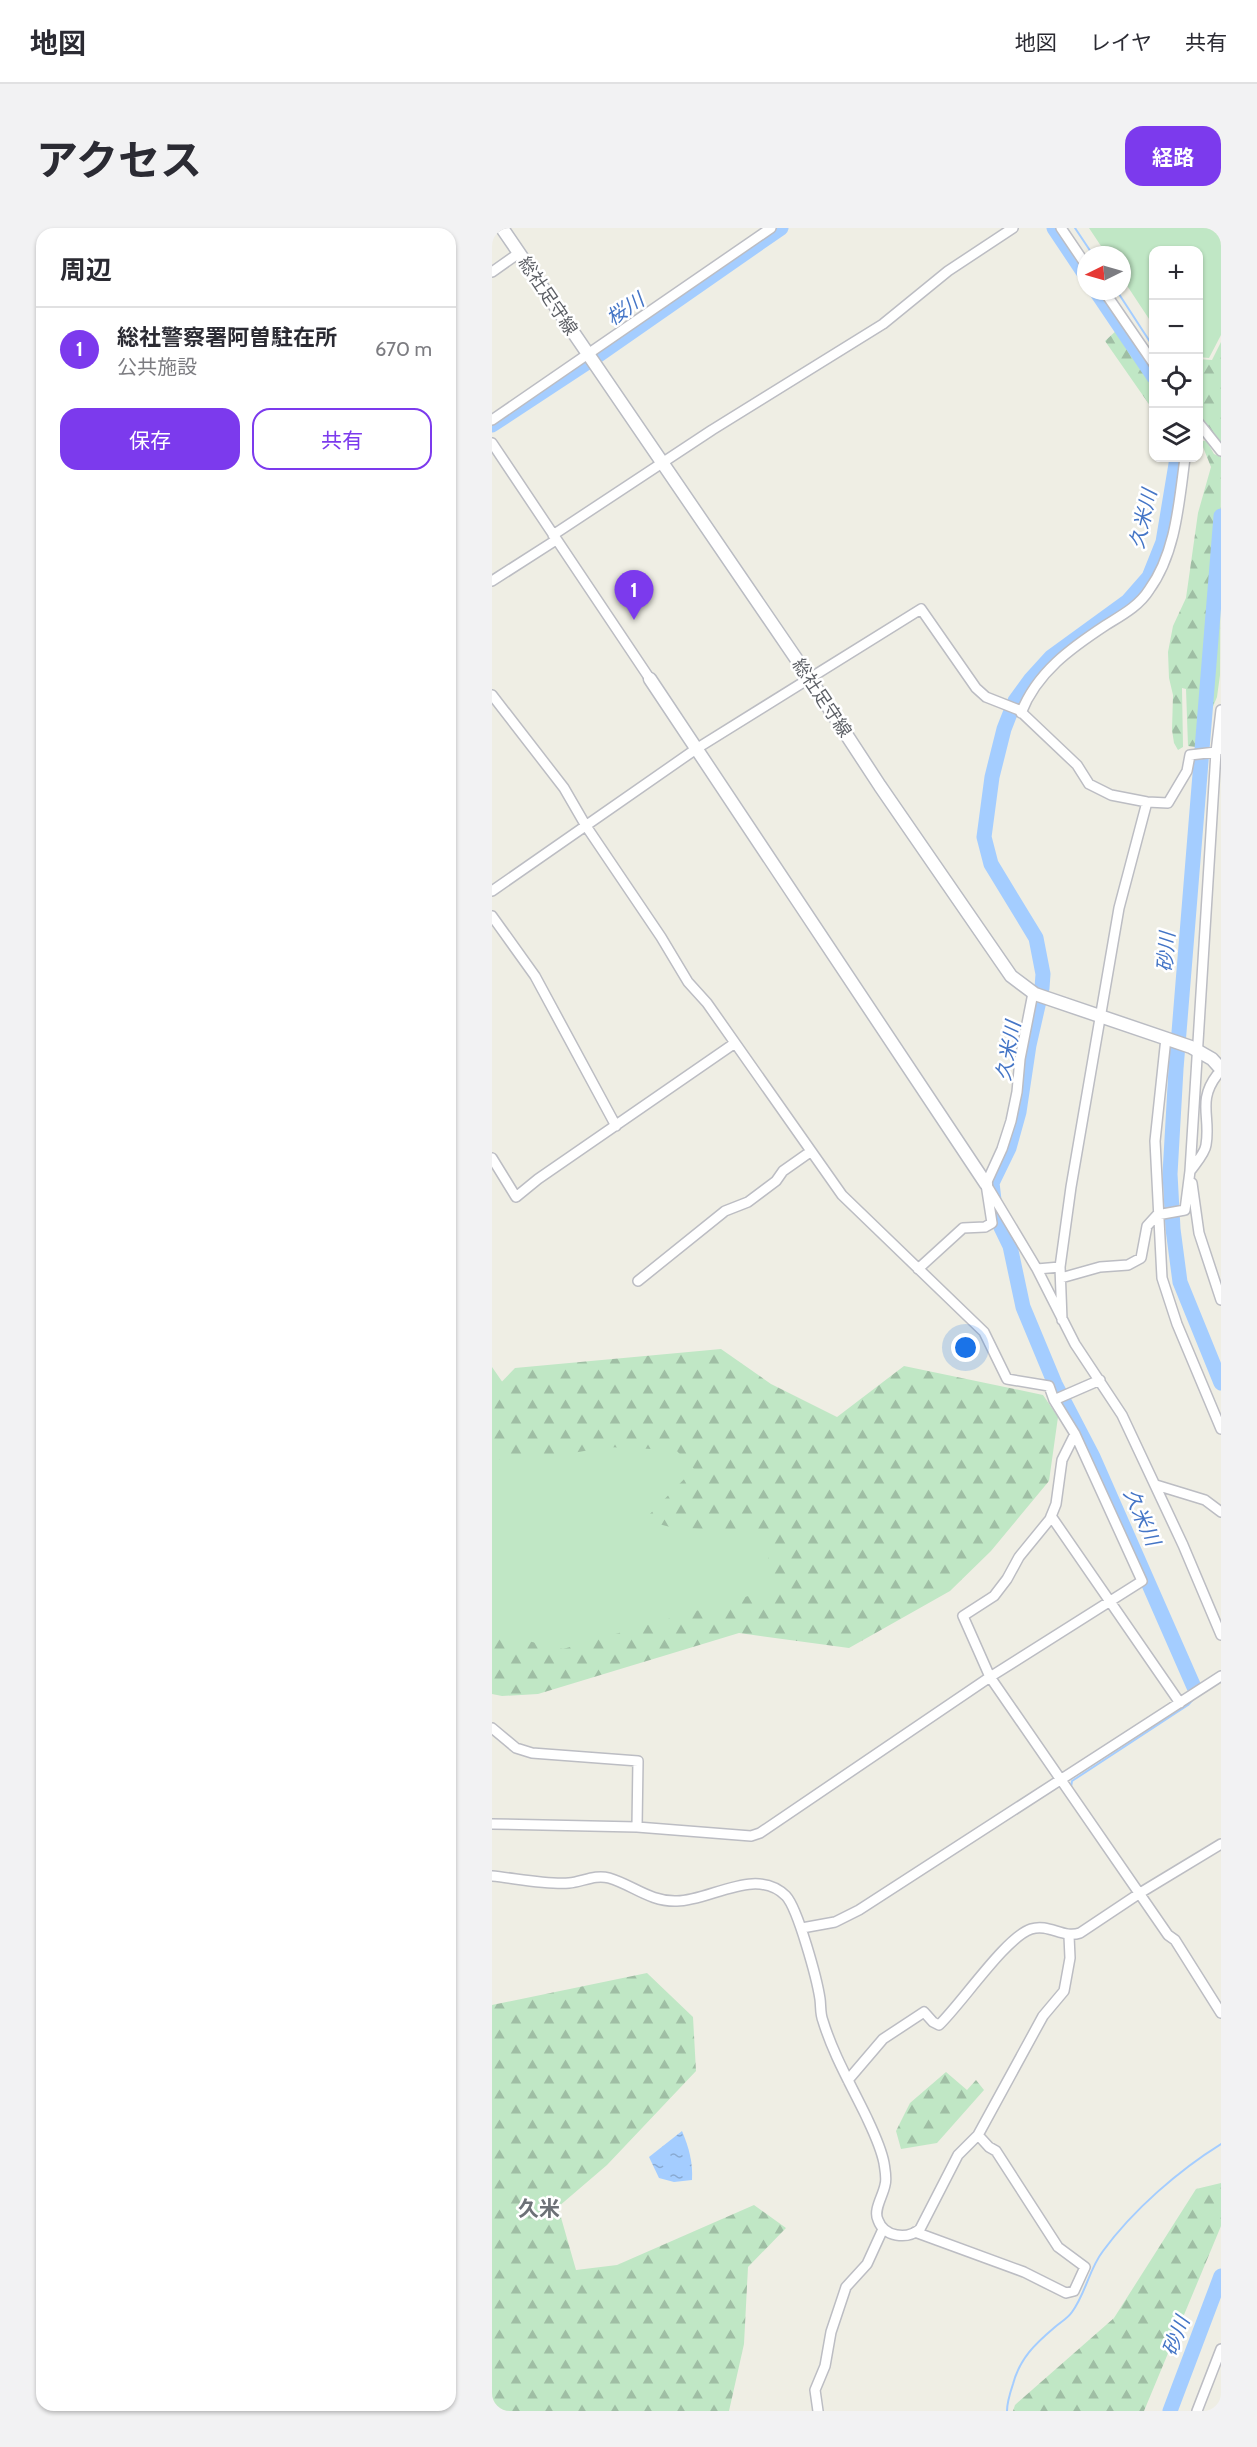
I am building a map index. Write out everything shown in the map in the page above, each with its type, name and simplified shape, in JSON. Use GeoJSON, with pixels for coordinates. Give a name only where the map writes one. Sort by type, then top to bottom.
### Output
{"type":"FeatureCollection","features":[{"type":"Feature","properties":{"kind":"main road","name":"総社足守線"},"geometry":{"type":"LineString","coordinates":[[502,228],[1011,976],[1038,995],[1194,1048],[1212,1059],[1219,1072]]}},
{"type":"Feature","properties":{"kind":"main road"},"geometry":{"type":"LineString","coordinates":[[650,679],[988,1188]]}},
{"type":"Feature","properties":{"kind":"street"},"geometry":{"type":"LineString","coordinates":[[492,420],[589,357],[771,228]]}},
{"type":"Feature","properties":{"kind":"street"},"geometry":{"type":"LineString","coordinates":[[492,581],[661,463],[884,324],[948,271],[1013,228]]}},
{"type":"Feature","properties":{"kind":"street"},"geometry":{"type":"LineString","coordinates":[[1061,228],[1077,252]]}},
{"type":"Feature","properties":{"kind":"street"},"geometry":{"type":"LineString","coordinates":[[492,272],[519,253]]}},
{"type":"Feature","properties":{"kind":"street"},"geometry":{"type":"LineString","coordinates":[[1110,300],[1149,357]]}},
{"type":"Feature","properties":{"kind":"street"},"geometry":{"type":"LineString","coordinates":[[1203,428],[1221,451]]}},
{"type":"Feature","properties":{"kind":"street"},"geometry":{"type":"LineString","coordinates":[[492,443],[650,679]]}},
{"type":"Feature","properties":{"kind":"street"},"geometry":{"type":"LineString","coordinates":[[1020,712],[1034,686],[1059,659],[1131,609],[1149,591],[1163,565],[1170,543],[1184,462]]}},
{"type":"Feature","properties":{"kind":"street"},"geometry":{"type":"LineString","coordinates":[[492,891],[696,749],[921,609],[976,688],[986,697],[1020,712],[1077,765],[1089,784],[1111,795],[1147,802],[1168,803],[1186,771],[1188,757],[1192,753],[1215,751]]}},
{"type":"Feature","properties":{"kind":"street"},"geometry":{"type":"LineString","coordinates":[[492,695],[564,788],[586,826],[661,937],[688,982],[707,1003],[842,1195],[984,1332],[1007,1379],[1049,1386],[1059,1398],[1143,1581],[990,1677],[760,1833],[751,1836],[637,1827],[492,1824]]}},
{"type":"Feature","properties":{"kind":"street"},"geometry":{"type":"LineString","coordinates":[[1185,1210],[1190,1171],[1194,1048],[1215,751],[1221,710]]}},
{"type":"Feature","properties":{"kind":"street"},"geometry":{"type":"LineString","coordinates":[[1062,1320],[1060,1267],[1071,1187],[1119,908],[1147,802]]}},
{"type":"Feature","properties":{"kind":"street"},"geometry":{"type":"LineString","coordinates":[[492,916],[535,976],[616,1126]]}},
{"type":"Feature","properties":{"kind":"street"},"geometry":{"type":"LineString","coordinates":[[918,1269],[963,1228],[985,1227],[992,1223],[988,1188],[1011,1121],[1020,1059],[1038,995]]}},
{"type":"Feature","properties":{"kind":"street"},"geometry":{"type":"LineString","coordinates":[[1168,1039],[1155,1141],[1162,1278],[1177,1324],[1221,1429]]}},
{"type":"Feature","properties":{"kind":"street"},"geometry":{"type":"LineString","coordinates":[[492,1158],[516,1197],[735,1043]]}},
{"type":"Feature","properties":{"kind":"street"},"geometry":{"type":"LineString","coordinates":[[1219,1072],[1209,1087],[1205,1101],[1206,1148],[1190,1171],[1198,1224],[1221,1300]]}},
{"type":"Feature","properties":{"kind":"street"},"geometry":{"type":"LineString","coordinates":[[638,1281],[725,1210],[748,1202],[810,1152]]}},
{"type":"Feature","properties":{"kind":"street"},"geometry":{"type":"LineString","coordinates":[[988,1188],[1037,1269],[1075,1344],[1122,1415],[1156,1485],[1221,1635]]}},
{"type":"Feature","properties":{"kind":"street"},"geometry":{"type":"LineString","coordinates":[[1061,1278],[1100,1267],[1128,1265],[1141,1258],[1147,1226],[1157,1215],[1185,1210]]}},
{"type":"Feature","properties":{"kind":"street"},"geometry":{"type":"LineString","coordinates":[[1185,1210],[1198,1224]]}},
{"type":"Feature","properties":{"kind":"street"},"geometry":{"type":"LineString","coordinates":[[1037,1269],[1060,1267]]}},
{"type":"Feature","properties":{"kind":"street"},"geometry":{"type":"LineString","coordinates":[[1059,1398],[1100,1380]]}},
{"type":"Feature","properties":{"kind":"street"},"geometry":{"type":"LineString","coordinates":[[1076,1434],[1062,1460],[1056,1504],[1051,1516],[1019,1557],[994,1596],[963,1616],[990,1677],[1142,1892],[1221,2013]]}},
{"type":"Feature","properties":{"kind":"street"},"geometry":{"type":"LineString","coordinates":[[1156,1485],[1205,1500],[1221,1512]]}},
{"type":"Feature","properties":{"kind":"street"},"geometry":{"type":"LineString","coordinates":[[1051,1516],[1180,1703]]}},
{"type":"Feature","properties":{"kind":"street"},"geometry":{"type":"LineString","coordinates":[[802,1928],[835,1922],[859,1910],[1062,1781],[1221,1676]]}},
{"type":"Feature","properties":{"kind":"street"},"geometry":{"type":"LineString","coordinates":[[492,1728],[516,1748],[532,1754],[639,1761],[637,1827]]}},
{"type":"Feature","properties":{"kind":"street"},"geometry":{"type":"LineString","coordinates":[[848,2080],[883,2039],[924,2012],[939,2025],[1016,1936],[1038,1927],[1048,1928],[1069,1936],[1080,1933],[1221,1844]]}},
{"type":"Feature","properties":{"kind":"street"},"geometry":{"type":"LineString","coordinates":[[492,1876],[569,1883],[592,1877],[608,1877],[648,1897],[678,1902],[736,1887],[766,1885],[786,1896],[802,1928],[820,1996],[821,2018],[874,2133],[884,2161],[885,2186],[876,2213],[877,2220],[883,2229],[895,2235],[920,2229],[958,2155],[978,2135],[1042,2016],[1064,1991],[1070,1958],[1069,1936]]}},
{"type":"Feature","properties":{"kind":"street"},"geometry":{"type":"LineString","coordinates":[[915,2232],[1024,2272],[1066,2293],[1074,2291],[1085,2267],[1058,2247],[996,2151],[978,2135]]}},
{"type":"Feature","properties":{"kind":"street"},"geometry":{"type":"LineString","coordinates":[[818,2411],[815,2390],[825,2366],[831,2332],[846,2287],[867,2264],[883,2229]]}},
{"type":"Feature","properties":{"kind":"street"},"geometry":{"type":"LineString","coordinates":[[1197,2411],[1221,2349]]}},
{"type":"Feature","properties":{"kind":"green space"},"geometry":{"type":"Polygon","coordinates":[[[1089,228],[1221,228],[1221,335],[1209,358],[1203,357],[1203,246],[1149,246],[1149,319],[1131,292],[1131,246],[1101,246],[1089,228]]]}},
{"type":"Feature","properties":{"kind":"green space"},"geometry":{"type":"Polygon","coordinates":[[[1117,330],[1149,377],[1149,404],[1105,341],[1117,330]]]}},
{"type":"Feature","properties":{"kind":"green space"},"geometry":{"type":"Polygon","coordinates":[[[1221,342],[1221,446],[1203,421],[1203,359],[1212,360],[1221,342]]]}},
{"type":"Feature","properties":{"kind":"green space"},"geometry":{"type":"Polygon","coordinates":[[[1206,440],[1214,454],[1221,457],[1220,675],[1217,697],[1196,747],[1188,746],[1186,689],[1182,688],[1183,747],[1178,750],[1174,743],[1172,730],[1173,695],[1169,678],[1168,652],[1173,626],[1186,598],[1198,513],[1211,467],[1203,441],[1206,440]]]}},
{"type":"Feature","properties":{"kind":"green space"},"geometry":{"type":"Polygon","coordinates":[[[721,1349],[771,1384],[837,1417],[904,1366],[1043,1395],[1058,1417],[1049,1481],[991,1551],[950,1591],[849,1648],[739,1633],[538,1694],[502,1696],[492,1694],[492,1633],[563,1649],[769,1590],[768,1547],[750,1532],[670,1527],[644,1520],[694,1469],[676,1450],[607,1447],[544,1458],[492,1460],[492,1392],[515,1368],[721,1349]]]}},
{"type":"Feature","properties":{"kind":"green space"},"geometry":{"type":"Polygon","coordinates":[[[492,1367],[539,1435],[731,1440],[790,1597],[492,1671],[492,1367]]]}},
{"type":"Feature","properties":{"kind":"green space"},"geometry":{"type":"Polygon","coordinates":[[[647,1973],[693,2017],[696,2071],[607,2165],[558,2207],[576,2270],[617,2265],[754,2205],[786,2228],[748,2267],[744,2344],[729,2411],[492,2411],[492,2005],[647,1973]]]}},
{"type":"Feature","properties":{"kind":"green space"},"geometry":{"type":"Polygon","coordinates":[[[946,2072],[967,2090],[976,2080],[984,2090],[937,2143],[901,2149],[896,2131],[910,2103],[946,2072]]]}},
{"type":"Feature","properties":{"kind":"green space"},"geometry":{"type":"Polygon","coordinates":[[[1221,2183],[1221,2226],[1144,2411],[1013,2411],[1015,2405],[1114,2318],[1196,2189],[1221,2183]]]}},
{"type":"Feature","properties":{"kind":"water"},"geometry":{"type":"Polygon","coordinates":[[[682,2131],[690,2155],[692,2180],[674,2182],[659,2178],[649,2157],[682,2131]]]}},
{"type":"Feature","properties":{"kind":"waterway","name":"桜川"},"geometry":{"type":"LineString","coordinates":[[492,425],[597,356],[781,228]]}},
{"type":"Feature","properties":{"kind":"waterway","name":"久米川"},"geometry":{"type":"LineString","coordinates":[[1054,228],[1077,262]]}},
{"type":"Feature","properties":{"kind":"waterway"},"geometry":{"type":"LineString","coordinates":[[1075,228],[1087,246]]}},
{"type":"Feature","properties":{"kind":"waterway","name":"久米川"},"geometry":{"type":"LineString","coordinates":[[1102,300],[1149,370]]}},
{"type":"Feature","properties":{"kind":"waterway"},"geometry":{"type":"LineString","coordinates":[[1123,300],[1149,340]]}},
{"type":"Feature","properties":{"kind":"waterway","name":"久米川"},"geometry":{"type":"LineString","coordinates":[[1176,462],[1163,542],[1149,577],[1128,601],[1051,657],[1015,701],[1004,729],[992,777],[984,837],[991,864],[1036,938],[1043,974],[1019,1112],[1009,1148],[992,1183],[996,1217],[1010,1246],[1023,1307],[1055,1384],[1093,1457],[1194,1687]]}},
{"type":"Feature","properties":{"kind":"waterway","name":"砂川"},"geometry":{"type":"LineString","coordinates":[[1221,516],[1176,1069],[1170,1174],[1173,1229],[1180,1282],[1221,1383]]}},
{"type":"Feature","properties":{"kind":"waterway"},"geometry":{"type":"LineString","coordinates":[[1071,1787],[1072,1781],[1188,1705],[1197,1695]]}},
{"type":"Feature","properties":{"kind":"waterway"},"geometry":{"type":"LineString","coordinates":[[1007,2411],[1016,2375],[1024,2359],[1041,2339],[1072,2312],[1098,2258],[1115,2236],[1158,2192],[1189,2166],[1221,2144]]}},
{"type":"Feature","properties":{"kind":"waterway","name":"砂川"},"geometry":{"type":"LineString","coordinates":[[1170,2411],[1221,2276]]}},
{"type":"Feature","properties":{"kind":"place","name":"総社警察署阿曽駐在所"},"geometry":{"type":"Point","coordinates":[634,620]}},
{"type":"Feature","properties":{"kind":"district","name":"久米"},"geometry":{"type":"Point","coordinates":[539,2208]}}]}
